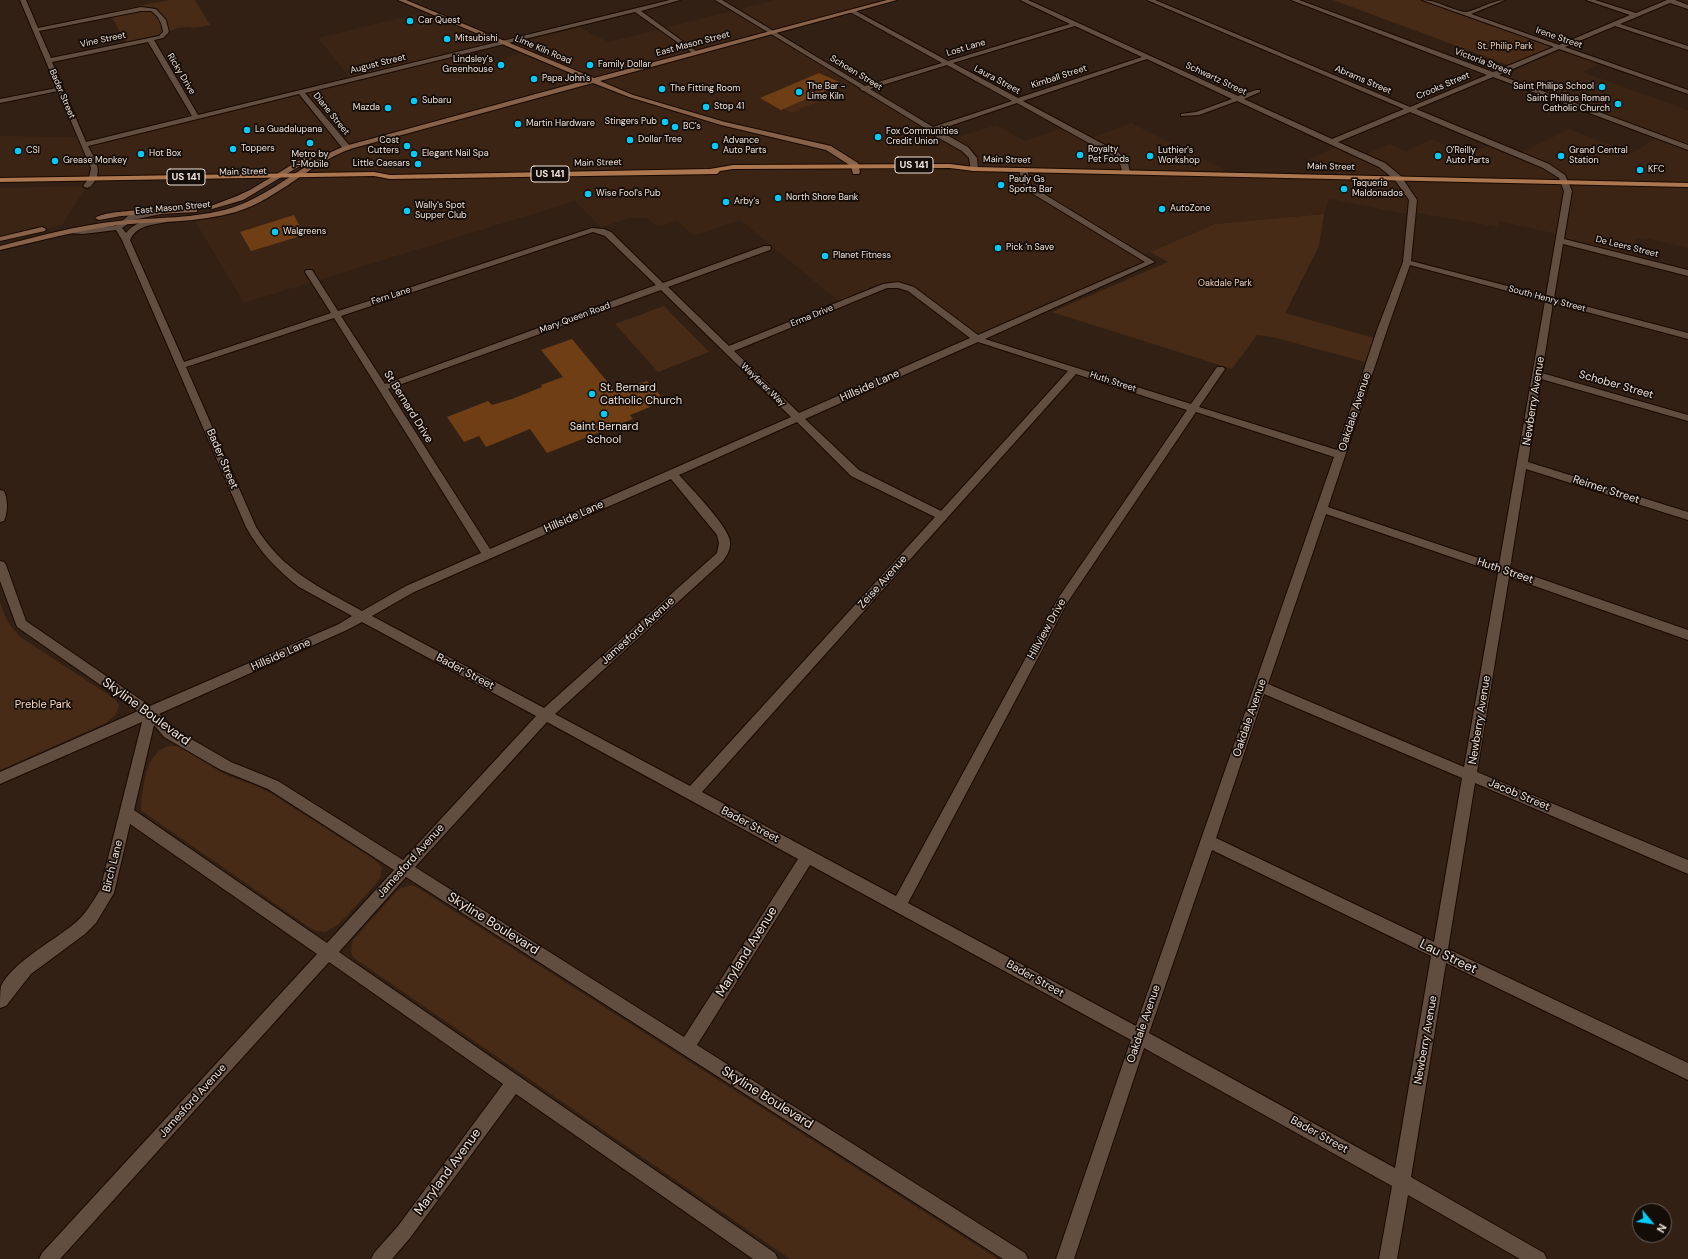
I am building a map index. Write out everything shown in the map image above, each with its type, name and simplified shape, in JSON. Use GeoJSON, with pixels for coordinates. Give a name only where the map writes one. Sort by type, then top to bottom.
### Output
{"type":"FeatureCollection","features":[{"type":"Feature","properties":{"kind":"main road","name":"Lime Kiln Road"},"geometry":{"type":"LineString","coordinates":[[401,0],[631,96],[693,116],[828,148],[841,154],[855,169]]}},
{"type":"Feature","properties":{"kind":"main road","name":"East Mason Street"},"geometry":{"type":"LineString","coordinates":[[0,239],[78,221],[121,214],[195,210],[215,206],[246,195],[310,156],[894,0]]}},
{"type":"Feature","properties":{"kind":"main road","name":"East Mason Street"},"geometry":{"type":"LineString","coordinates":[[120,226],[200,217],[235,209],[263,198],[297,174],[326,156],[346,146]]}},
{"type":"Feature","properties":{"kind":"main road","name":"Main Street"},"geometry":{"type":"LineString","coordinates":[[0,180],[297,174],[374,174],[390,177],[710,171],[728,174],[855,169],[950,172],[974,169],[1688,185]]}},
{"type":"Feature","properties":{"kind":"main road","name":"Main Street"},"geometry":{"type":"LineString","coordinates":[[0,188],[289,181],[376,181],[390,177]]}},
{"type":"Feature","properties":{"kind":"main road"},"geometry":{"type":"LineString","coordinates":[[0,248],[71,231]]}},
{"type":"Feature","properties":{"kind":"street","name":"Bader Street"},"geometry":{"type":"LineString","coordinates":[[22,0],[95,168],[93,178]]}},
{"type":"Feature","properties":{"kind":"street","name":"August Street"},"geometry":{"type":"LineString","coordinates":[[84,145],[677,0]]}},
{"type":"Feature","properties":{"kind":"street","name":"Schoen Street"},"geometry":{"type":"LineString","coordinates":[[718,0],[931,130],[965,149],[973,158],[974,169]]}},
{"type":"Feature","properties":{"kind":"street","name":"Schwartz Street"},"geometry":{"type":"LineString","coordinates":[[1023,0],[1382,165],[1398,178]]}},
{"type":"Feature","properties":{"kind":"street","name":"Abrams Street"},"geometry":{"type":"LineString","coordinates":[[1150,0],[1546,166],[1559,174],[1564,182]]}},
{"type":"Feature","properties":{"kind":"street","name":"Victoria Street"},"geometry":{"type":"LineString","coordinates":[[1294,0],[1688,148]]}},
{"type":"Feature","properties":{"kind":"street","name":"Irene Street"},"geometry":{"type":"LineString","coordinates":[[1425,0],[1688,92]]}},
{"type":"Feature","properties":{"kind":"street"},"geometry":{"type":"LineString","coordinates":[[1465,14],[1502,0]]}},
{"type":"Feature","properties":{"kind":"street"},"geometry":{"type":"LineString","coordinates":[[1589,0],[1636,15]]}},
{"type":"Feature","properties":{"kind":"street"},"geometry":{"type":"LineString","coordinates":[[1670,1],[1688,7]]}},
{"type":"Feature","properties":{"kind":"street","name":"Crooks Street"},"geometry":{"type":"LineString","coordinates":[[1332,142],[1670,1]]}},
{"type":"Feature","properties":{"kind":"street","name":"Vine Street"},"geometry":{"type":"LineString","coordinates":[[35,30],[141,9],[155,10],[166,26],[166,32],[161,37],[48,61]]}},
{"type":"Feature","properties":{"kind":"street"},"geometry":{"type":"LineString","coordinates":[[636,10],[696,53]]}},
{"type":"Feature","properties":{"kind":"street","name":"Laura Street"},"geometry":{"type":"LineString","coordinates":[[852,11],[1115,154],[1124,163],[1126,172]]}},
{"type":"Feature","properties":{"kind":"street","name":"Lost Lane"},"geometry":{"type":"LineString","coordinates":[[863,88],[1075,24]]}},
{"type":"Feature","properties":{"kind":"street"},"geometry":{"type":"LineString","coordinates":[[1614,24],[1688,48]]}},
{"type":"Feature","properties":{"kind":"street","name":"Ricky Drive"},"geometry":{"type":"LineString","coordinates":[[150,39],[196,117]]}},
{"type":"Feature","properties":{"kind":"street","name":"Kimball Street"},"geometry":{"type":"LineString","coordinates":[[931,130],[1148,57]]}},
{"type":"Feature","properties":{"kind":"street"},"geometry":{"type":"LineString","coordinates":[[0,101],[60,89]]}},
{"type":"Feature","properties":{"kind":"street"},"geometry":{"type":"LineString","coordinates":[[1184,115],[1197,114],[1258,91]]}},
{"type":"Feature","properties":{"kind":"street","name":"Diane Street"},"geometry":{"type":"LineString","coordinates":[[301,92],[346,146]]}},
{"type":"Feature","properties":{"kind":"street","name":"Hillside Lane"},"geometry":{"type":"LineString","coordinates":[[0,778],[150,713],[363,617],[410,589],[488,554],[1151,262],[1032,190],[1026,183],[1023,170]]}},
{"type":"Feature","properties":{"kind":"street"},"geometry":{"type":"LineString","coordinates":[[87,186],[93,178]]}},
{"type":"Feature","properties":{"kind":"street","name":"Oakdale Avenue"},"geometry":{"type":"LineString","coordinates":[[1065,1259],[1382,330],[1407,262],[1413,200],[1398,178]]}},
{"type":"Feature","properties":{"kind":"street","name":"Newberry Avenue"},"geometry":{"type":"LineString","coordinates":[[1388,1259],[1561,241],[1568,191],[1564,182]]}},
{"type":"Feature","properties":{"kind":"street"},"geometry":{"type":"LineString","coordinates":[[71,231],[81,232],[120,226],[132,217],[159,211]]}},
{"type":"Feature","properties":{"kind":"street"},"geometry":{"type":"LineString","coordinates":[[126,240],[129,232],[140,225],[164,220]]}},
{"type":"Feature","properties":{"kind":"street","name":"Bader Street"},"geometry":{"type":"LineString","coordinates":[[120,226],[251,527],[269,555],[284,570],[303,584],[899,905],[1401,1181],[1538,1259]]}},
{"type":"Feature","properties":{"kind":"street","name":"Fern Lane"},"geometry":{"type":"LineString","coordinates":[[181,366],[592,230],[600,231]]}},
{"type":"Feature","properties":{"kind":"street","name":"Wayfarer Way"},"geometry":{"type":"LineString","coordinates":[[600,231],[608,234],[855,473],[942,516]]}},
{"type":"Feature","properties":{"kind":"street","name":"De Leers Street"},"geometry":{"type":"LineString","coordinates":[[1561,241],[1688,273]]}},
{"type":"Feature","properties":{"kind":"street","name":"Mary Queen Road"},"geometry":{"type":"LineString","coordinates":[[382,388],[767,248]]}},
{"type":"Feature","properties":{"kind":"street","name":"South Henry Street"},"geometry":{"type":"LineString","coordinates":[[1407,262],[1688,336]]}},
{"type":"Feature","properties":{"kind":"street","name":"St Bernard Drive"},"geometry":{"type":"LineString","coordinates":[[309,272],[488,554]]}},
{"type":"Feature","properties":{"kind":"street","name":"Huth Street"},"geometry":{"type":"LineString","coordinates":[[898,285],[911,289],[977,338],[1340,455]]}},
{"type":"Feature","properties":{"kind":"street","name":"Erma Drive"},"geometry":{"type":"LineString","coordinates":[[727,350],[886,286],[898,285]]}},
{"type":"Feature","properties":{"kind":"street","name":"Hillview Drive"},"geometry":{"type":"LineString","coordinates":[[899,905],[1062,600],[1220,369]]}},
{"type":"Feature","properties":{"kind":"street","name":"Zeise Avenue"},"geometry":{"type":"LineString","coordinates":[[692,794],[1074,370]]}},
{"type":"Feature","properties":{"kind":"street","name":"Schober Street"},"geometry":{"type":"LineString","coordinates":[[1538,375],[1688,418]]}},
{"type":"Feature","properties":{"kind":"street","name":"Reimer Street"},"geometry":{"type":"LineString","coordinates":[[1524,464],[1688,516]]}},
{"type":"Feature","properties":{"kind":"street","name":"Jamesford Avenue"},"geometry":{"type":"LineString","coordinates":[[48,1259],[545,715],[719,558],[723,552],[725,543],[722,533],[672,473]]}},
{"type":"Feature","properties":{"kind":"street"},"geometry":{"type":"LineString","coordinates":[[0,494],[2,507],[0,518]]}},
{"type":"Feature","properties":{"kind":"street","name":"Huth Street"},"geometry":{"type":"LineString","coordinates":[[1322,509],[1688,635]]}},
{"type":"Feature","properties":{"kind":"street","name":"Skyline Boulevard"},"geometry":{"type":"LineString","coordinates":[[0,565],[21,624],[150,713],[169,733],[226,766],[272,785],[1020,1259]]}},
{"type":"Feature","properties":{"kind":"street","name":"Jacob Street"},"geometry":{"type":"LineString","coordinates":[[1261,687],[1688,867]]}},
{"type":"Feature","properties":{"kind":"street","name":"Birch Lane"},"geometry":{"type":"LineString","coordinates":[[0,1000],[12,983],[26,969],[80,929],[100,906],[107,893],[150,713]]}},
{"type":"Feature","properties":{"kind":"street"},"geometry":{"type":"LineString","coordinates":[[126,813],[769,1259]]}},
{"type":"Feature","properties":{"kind":"street","name":"Lau Street"},"geometry":{"type":"LineString","coordinates":[[1208,841],[1688,1072]]}},
{"type":"Feature","properties":{"kind":"street","name":"Maryland Avenue"},"geometry":{"type":"LineString","coordinates":[[687,1047],[808,856]]}},
{"type":"Feature","properties":{"kind":"street","name":"Maryland Avenue"},"geometry":{"type":"LineString","coordinates":[[380,1259],[404,1232],[514,1083]]}},
{"type":"Feature","properties":{"kind":"shaded area"},"geometry":{"type":"Polygon","coordinates":[[[775,0],[894,0],[771,33],[949,140],[996,125],[1025,141],[1065,127],[1088,139],[1131,123],[1223,169],[1226,174],[1341,176],[1309,159],[1340,146],[1362,156],[1389,144],[1406,151],[1432,139],[1470,155],[1492,143],[1518,154],[1569,129],[1632,153],[1658,137],[1688,148],[1688,248],[1646,238],[1634,240],[1632,259],[1561,241],[1562,235],[1499,221],[1497,227],[1413,212],[1412,215],[1329,199],[1324,214],[1215,224],[1141,256],[1151,262],[977,339],[911,289],[894,285],[842,304],[740,220],[694,236],[677,221],[658,227],[647,218],[630,218],[605,226],[601,231],[600,226],[575,201],[244,303],[193,218],[246,206],[297,175],[0,180],[0,136],[80,137],[83,145],[351,79],[318,38],[428,11],[502,43],[459,54],[470,61],[492,63],[527,50],[517,45],[519,42],[581,27],[593,35],[609,42],[775,0]]]}},
{"type":"Feature","properties":{"kind":"shaded area"},"geometry":{"type":"Polygon","coordinates":[[[1559,51],[1568,52],[1601,64],[1582,72],[1688,110],[1688,146],[1503,76],[1504,74],[1559,51]]]}},
{"type":"Feature","properties":{"kind":"shaded area"},"geometry":{"type":"Polygon","coordinates":[[[87,186],[62,225],[0,239],[0,188],[87,186]]]}},
{"type":"Feature","properties":{"kind":"green space"},"geometry":{"type":"Polygon","coordinates":[[[169,0],[195,0],[210,25],[194,28],[178,28],[158,35],[126,42],[109,12],[169,0]]]}},
{"type":"Feature","properties":{"kind":"green space","name":"St. Philip Park"},"geometry":{"type":"Polygon","coordinates":[[[1333,0],[1420,0],[1552,47],[1508,65],[1333,0]]]}},
{"type":"Feature","properties":{"kind":"green space"},"geometry":{"type":"Polygon","coordinates":[[[816,94],[825,98],[792,113],[784,109],[816,94]]]}},
{"type":"Feature","properties":{"kind":"green space","name":"Oakdale Park"},"geometry":{"type":"Polygon","coordinates":[[[1324,214],[1319,246],[1285,313],[1374,338],[1365,362],[1273,337],[1257,335],[1232,369],[1052,312],[1168,262],[1150,252],[1215,224],[1324,214]]]}},
{"type":"Feature","properties":{"kind":"green space"},"geometry":{"type":"Polygon","coordinates":[[[664,306],[709,352],[658,372],[615,324],[664,306]]]}},
{"type":"Feature","properties":{"kind":"green space","name":"Preble Park"},"geometry":{"type":"Polygon","coordinates":[[[0,601],[3,612],[8,621],[22,638],[115,699],[119,705],[116,714],[106,723],[0,770],[0,601]]]}},
{"type":"Feature","properties":{"kind":"green space"},"geometry":{"type":"Polygon","coordinates":[[[168,746],[177,746],[182,748],[224,774],[254,785],[272,794],[375,860],[382,868],[380,878],[338,925],[325,932],[313,930],[142,811],[141,802],[145,778],[150,762],[160,750],[168,746]]]}},
{"type":"Feature","properties":{"kind":"green space"},"geometry":{"type":"Polygon","coordinates":[[[412,885],[998,1259],[790,1259],[354,958],[351,953],[351,949],[354,939],[396,892],[401,888],[412,885]]]}},
{"type":"Feature","properties":{"kind":"building","name":"The Bar - Lime Kiln"},"geometry":{"type":"Polygon","coordinates":[[[819,73],[841,84],[781,110],[760,98],[819,73]]]}},
{"type":"Feature","properties":{"kind":"building","name":"Walgreens"},"geometry":{"type":"Polygon","coordinates":[[[294,215],[304,235],[251,251],[240,232],[294,215]]]}},
{"type":"Feature","properties":{"kind":"building","name":"St. Bernard Catholic Church"},"geometry":{"type":"Polygon","coordinates":[[[572,339],[615,391],[647,381],[662,397],[647,403],[650,407],[630,415],[633,419],[547,453],[530,429],[486,447],[479,436],[464,442],[447,417],[488,401],[492,405],[512,399],[542,387],[541,385],[563,377],[541,350],[572,339]]]}},
{"type":"Feature","properties":{"kind":"place","name":"Car Quest"},"geometry":{"type":"Point","coordinates":[410,21]}},
{"type":"Feature","properties":{"kind":"place","name":"Mitsubishi"},"geometry":{"type":"Point","coordinates":[447,39]}},
{"type":"Feature","properties":{"kind":"place","name":"Lindsley's Greenhouse"},"geometry":{"type":"Point","coordinates":[501,65]}},
{"type":"Feature","properties":{"kind":"place","name":"Family Dollar"},"geometry":{"type":"Point","coordinates":[590,65]}},
{"type":"Feature","properties":{"kind":"place","name":"Papa John's"},"geometry":{"type":"Point","coordinates":[534,79]}},
{"type":"Feature","properties":{"kind":"place","name":"Saint Philips School"},"geometry":{"type":"Point","coordinates":[1602,87]}},
{"type":"Feature","properties":{"kind":"place","name":"The Fitting Room"},"geometry":{"type":"Point","coordinates":[662,89]}},
{"type":"Feature","properties":{"kind":"place","name":"The Bar - Lime Kiln"},"geometry":{"type":"Point","coordinates":[799,92]}},
{"type":"Feature","properties":{"kind":"place","name":"Subaru"},"geometry":{"type":"Point","coordinates":[414,101]}},
{"type":"Feature","properties":{"kind":"place","name":"Saint Phillips Roman Catholic Church"},"geometry":{"type":"Point","coordinates":[1618,104]}},
{"type":"Feature","properties":{"kind":"place","name":"Stop 41"},"geometry":{"type":"Point","coordinates":[706,107]}},
{"type":"Feature","properties":{"kind":"place","name":"Mazda"},"geometry":{"type":"Point","coordinates":[388,108]}},
{"type":"Feature","properties":{"kind":"place","name":"Stingers Pub"},"geometry":{"type":"Point","coordinates":[665,122]}},
{"type":"Feature","properties":{"kind":"place","name":"Martin Hardware"},"geometry":{"type":"Point","coordinates":[518,124]}},
{"type":"Feature","properties":{"kind":"place","name":"BC's"},"geometry":{"type":"Point","coordinates":[675,127]}},
{"type":"Feature","properties":{"kind":"place","name":"La Guadalupana"},"geometry":{"type":"Point","coordinates":[247,130]}},
{"type":"Feature","properties":{"kind":"place","name":"Fox Communities Credit Union"},"geometry":{"type":"Point","coordinates":[878,137]}},
{"type":"Feature","properties":{"kind":"place","name":"Dollar Tree"},"geometry":{"type":"Point","coordinates":[630,140]}},
{"type":"Feature","properties":{"kind":"place","name":"Metro by T-Mobile"},"geometry":{"type":"Point","coordinates":[310,143]}},
{"type":"Feature","properties":{"kind":"place","name":"Cost Cutters"},"geometry":{"type":"Point","coordinates":[407,146]}},
{"type":"Feature","properties":{"kind":"place","name":"Advance Auto Parts"},"geometry":{"type":"Point","coordinates":[715,146]}},
{"type":"Feature","properties":{"kind":"place","name":"Toppers"},"geometry":{"type":"Point","coordinates":[233,149]}},
{"type":"Feature","properties":{"kind":"place","name":"CSI"},"geometry":{"type":"Point","coordinates":[18,151]}},
{"type":"Feature","properties":{"kind":"place","name":"Hot Box"},"geometry":{"type":"Point","coordinates":[141,154]}},
{"type":"Feature","properties":{"kind":"place","name":"Elegant Nail Spa"},"geometry":{"type":"Point","coordinates":[414,154]}},
{"type":"Feature","properties":{"kind":"place","name":"Royalty Pet Foods"},"geometry":{"type":"Point","coordinates":[1080,155]}},
{"type":"Feature","properties":{"kind":"place","name":"Luthier's Workshop"},"geometry":{"type":"Point","coordinates":[1150,156]}},
{"type":"Feature","properties":{"kind":"place","name":"O'Reilly Auto Parts"},"geometry":{"type":"Point","coordinates":[1438,156]}},
{"type":"Feature","properties":{"kind":"place","name":"Grand Central Station"},"geometry":{"type":"Point","coordinates":[1561,156]}},
{"type":"Feature","properties":{"kind":"place","name":"Grease Monkey"},"geometry":{"type":"Point","coordinates":[55,161]}},
{"type":"Feature","properties":{"kind":"place","name":"Little Caesars"},"geometry":{"type":"Point","coordinates":[418,164]}},
{"type":"Feature","properties":{"kind":"place","name":"KFC"},"geometry":{"type":"Point","coordinates":[1640,170]}},
{"type":"Feature","properties":{"kind":"place","name":"Pauly Gs Sports Bar"},"geometry":{"type":"Point","coordinates":[1001,185]}},
{"type":"Feature","properties":{"kind":"place","name":"Taqueria Maldonados"},"geometry":{"type":"Point","coordinates":[1344,189]}},
{"type":"Feature","properties":{"kind":"place","name":"Wise Fool's Pub"},"geometry":{"type":"Point","coordinates":[588,194]}},
{"type":"Feature","properties":{"kind":"place","name":"North Shore Bank"},"geometry":{"type":"Point","coordinates":[778,198]}},
{"type":"Feature","properties":{"kind":"place","name":"Arby's"},"geometry":{"type":"Point","coordinates":[726,202]}},
{"type":"Feature","properties":{"kind":"place","name":"AutoZone"},"geometry":{"type":"Point","coordinates":[1162,209]}},
{"type":"Feature","properties":{"kind":"place","name":"Wally's Spot Supper Club"},"geometry":{"type":"Point","coordinates":[407,211]}},
{"type":"Feature","properties":{"kind":"place","name":"Walgreens"},"geometry":{"type":"Point","coordinates":[275,232]}},
{"type":"Feature","properties":{"kind":"place","name":"Pick 'n Save"},"geometry":{"type":"Point","coordinates":[998,248]}},
{"type":"Feature","properties":{"kind":"place","name":"Planet Fitness"},"geometry":{"type":"Point","coordinates":[825,256]}},
{"type":"Feature","properties":{"kind":"place","name":"St. Bernard Catholic Church"},"geometry":{"type":"Point","coordinates":[592,394]}},
{"type":"Feature","properties":{"kind":"place","name":"Saint Bernard School"},"geometry":{"type":"Point","coordinates":[604,414]}}]}
